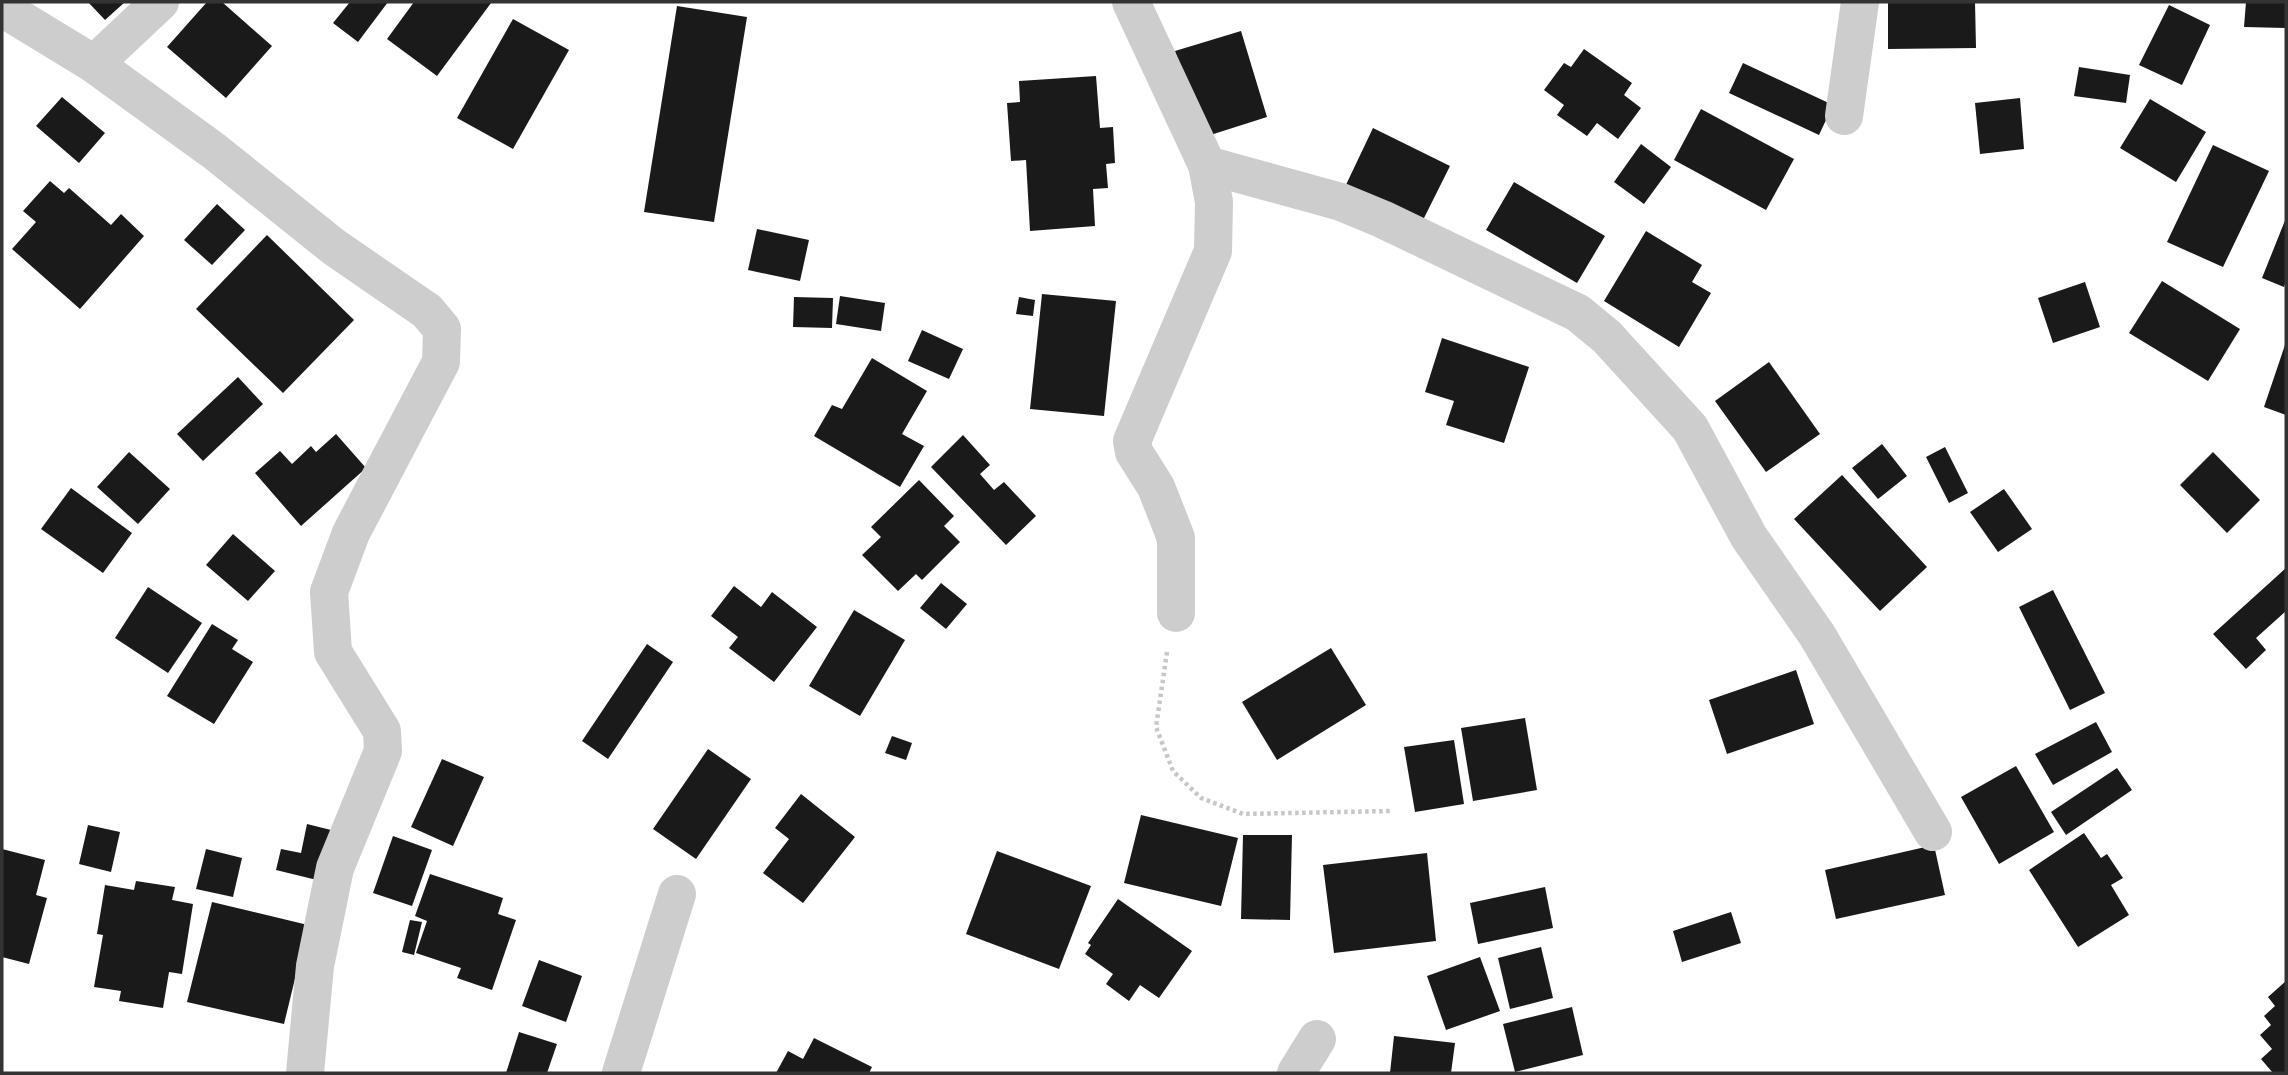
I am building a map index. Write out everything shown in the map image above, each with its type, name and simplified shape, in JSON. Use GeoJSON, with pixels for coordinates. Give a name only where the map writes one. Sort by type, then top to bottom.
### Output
{"type":"FeatureCollection","features":[{"type":"Feature","properties":{"kind":"street"},"geometry":{"type":"LineString","coordinates":[[94,64],[160,2]]}},
{"type":"Feature","properties":{"kind":"street"},"geometry":{"type":"LineString","coordinates":[[1131,2],[1207,165],[1214,202],[1213,251],[1132,441],[1134,452],[1156,487],[1176,538],[1176,613]]}},
{"type":"Feature","properties":{"kind":"street"},"geometry":{"type":"LineString","coordinates":[[1844,116],[1860,2]]}},
{"type":"Feature","properties":{"kind":"street"},"geometry":{"type":"LineString","coordinates":[[2,8],[94,64],[214,151],[334,247],[427,311],[442,330],[441,362],[351,533],[329,592],[333,652],[383,732],[383,751],[335,868],[314,966],[304,1073]]}},
{"type":"Feature","properties":{"kind":"street"},"geometry":{"type":"LineString","coordinates":[[1207,165],[1341,202],[1382,219],[1578,313],[1607,337],[1690,428],[1749,537],[1817,635],[1933,832]]}},
{"type":"Feature","properties":{"kind":"street"},"geometry":{"type":"LineString","coordinates":[[621,1073],[677,894]]}},
{"type":"Feature","properties":{"kind":"street"},"geometry":{"type":"LineString","coordinates":[[1296,1073],[1317,1040]]}},
{"type":"Feature","properties":{"kind":"path"},"geometry":{"type":"LineString","coordinates":[[1176,613],[1162,674],[1156,727],[1173,771],[1201,798],[1243,814],[1390,811]]}},
{"type":"Feature","properties":{"kind":"building"},"geometry":{"type":"Polygon","coordinates":[[[88,2],[125,2],[105,20],[88,2]]]}},
{"type":"Feature","properties":{"kind":"building"},"geometry":{"type":"Polygon","coordinates":[[[207,2],[222,2],[272,46],[226,98],[167,47],[207,2]]]}},
{"type":"Feature","properties":{"kind":"building"},"geometry":{"type":"Polygon","coordinates":[[[350,2],[388,2],[358,42],[333,23],[350,2]]]}},
{"type":"Feature","properties":{"kind":"building"},"geometry":{"type":"Polygon","coordinates":[[[414,2],[491,3],[437,76],[387,39],[414,2]]]}},
{"type":"Feature","properties":{"kind":"building"},"geometry":{"type":"Polygon","coordinates":[[[1888,2],[1975,2],[1976,48],[1888,49],[1888,2]]]}},
{"type":"Feature","properties":{"kind":"building"},"geometry":{"type":"Polygon","coordinates":[[[2246,2],[2286,2],[2286,28],[2244,27],[2246,2]]]}},
{"type":"Feature","properties":{"kind":"building"},"geometry":{"type":"Polygon","coordinates":[[[2169,5],[2210,25],[2182,85],[2139,65],[2169,5]]]}},
{"type":"Feature","properties":{"kind":"building"},"geometry":{"type":"Polygon","coordinates":[[[677,6],[747,17],[714,222],[644,212],[677,6]]]}},
{"type":"Feature","properties":{"kind":"building"},"geometry":{"type":"Polygon","coordinates":[[[513,19],[569,50],[513,149],[457,118],[513,19]]]}},
{"type":"Feature","properties":{"kind":"building"},"geometry":{"type":"Polygon","coordinates":[[[1241,31],[1267,117],[1201,138],[1175,51],[1241,31]]]}},
{"type":"Feature","properties":{"kind":"building"},"geometry":{"type":"Polygon","coordinates":[[[1584,49],[1632,83],[1624,95],[1641,108],[1618,139],[1597,123],[1587,136],[1557,115],[1564,105],[1544,90],[1564,63],[1571,67],[1584,49]]]}},
{"type":"Feature","properties":{"kind":"building"},"geometry":{"type":"Polygon","coordinates":[[[1743,63],[1833,105],[1819,135],[1729,93],[1743,63]]]}},
{"type":"Feature","properties":{"kind":"building"},"geometry":{"type":"Polygon","coordinates":[[[2079,67],[2130,75],[2126,103],[2074,96],[2079,67]]]}},
{"type":"Feature","properties":{"kind":"building"},"geometry":{"type":"Polygon","coordinates":[[[1096,76],[1100,128],[1113,127],[1115,163],[1106,164],[1108,188],[1093,189],[1095,226],[1030,231],[1026,160],[1011,161],[1007,103],[1020,102],[1019,81],[1096,76]]]}},
{"type":"Feature","properties":{"kind":"building"},"geometry":{"type":"Polygon","coordinates":[[[62,97],[105,133],[79,163],[36,126],[62,97]]]}},
{"type":"Feature","properties":{"kind":"building"},"geometry":{"type":"Polygon","coordinates":[[[2020,98],[2024,149],[1980,154],[1975,103],[2020,98]]]}},
{"type":"Feature","properties":{"kind":"building"},"geometry":{"type":"Polygon","coordinates":[[[2150,99],[2206,132],[2176,182],[2120,148],[2150,99]]]}},
{"type":"Feature","properties":{"kind":"building"},"geometry":{"type":"Polygon","coordinates":[[[1701,109],[1794,159],[1766,210],[1674,160],[1701,109]]]}},
{"type":"Feature","properties":{"kind":"building"},"geometry":{"type":"Polygon","coordinates":[[[1373,128],[1450,166],[1420,226],[1344,189],[1373,128]]]}},
{"type":"Feature","properties":{"kind":"building"},"geometry":{"type":"Polygon","coordinates":[[[1641,144],[1671,167],[1644,204],[1614,182],[1641,144]]]}},
{"type":"Feature","properties":{"kind":"building"},"geometry":{"type":"Polygon","coordinates":[[[2213,145],[2269,171],[2223,267],[2167,242],[2213,145]]]}},
{"type":"Feature","properties":{"kind":"building"},"geometry":{"type":"Polygon","coordinates":[[[50,181],[64,193],[69,188],[111,225],[121,214],[144,236],[80,309],[12,249],[36,222],[23,211],[50,181]]]}},
{"type":"Feature","properties":{"kind":"building"},"geometry":{"type":"Polygon","coordinates":[[[1514,182],[1605,236],[1577,283],[1486,230],[1514,182]]]}},
{"type":"Feature","properties":{"kind":"building"},"geometry":{"type":"Polygon","coordinates":[[[217,204],[245,230],[212,265],[184,240],[217,204]]]}},
{"type":"Feature","properties":{"kind":"building"},"geometry":{"type":"Polygon","coordinates":[[[2286,218],[2286,280],[2284,287],[2262,278],[2286,218]]]}},
{"type":"Feature","properties":{"kind":"building"},"geometry":{"type":"Polygon","coordinates":[[[757,229],[809,240],[800,281],[748,270],[757,229]]]}},
{"type":"Feature","properties":{"kind":"building"},"geometry":{"type":"Polygon","coordinates":[[[1646,231],[1702,265],[1692,282],[1711,293],[1679,347],[1604,301],[1646,231]]]}},
{"type":"Feature","properties":{"kind":"building"},"geometry":{"type":"Polygon","coordinates":[[[267,235],[354,320],[283,393],[196,309],[267,235]]]}},
{"type":"Feature","properties":{"kind":"building"},"geometry":{"type":"Polygon","coordinates":[[[2162,281],[2240,329],[2208,381],[2129,333],[2162,281]]]}},
{"type":"Feature","properties":{"kind":"building"},"geometry":{"type":"Polygon","coordinates":[[[2085,282],[2100,327],[2053,343],[2038,298],[2085,282]]]}},
{"type":"Feature","properties":{"kind":"building"},"geometry":{"type":"Polygon","coordinates":[[[1042,294],[1116,301],[1104,416],[1030,409],[1042,294]]]}},
{"type":"Feature","properties":{"kind":"building"},"geometry":{"type":"Polygon","coordinates":[[[840,296],[885,303],[881,331],[836,324],[840,296]]]}},
{"type":"Feature","properties":{"kind":"building"},"geometry":{"type":"Polygon","coordinates":[[[794,297],[833,298],[832,328],[793,327],[794,297]]]}},
{"type":"Feature","properties":{"kind":"building"},"geometry":{"type":"Polygon","coordinates":[[[1019,297],[1035,300],[1033,316],[1016,314],[1019,297]]]}},
{"type":"Feature","properties":{"kind":"building"},"geometry":{"type":"Polygon","coordinates":[[[922,330],[963,349],[949,379],[908,361],[922,330]]]}},
{"type":"Feature","properties":{"kind":"building"},"geometry":{"type":"Polygon","coordinates":[[[1442,338],[1529,367],[1504,443],[1446,425],[1454,401],[1425,392],[1442,338]]]}},
{"type":"Feature","properties":{"kind":"building"},"geometry":{"type":"Polygon","coordinates":[[[2286,342],[2286,415],[2264,407],[2286,342]]]}},
{"type":"Feature","properties":{"kind":"building"},"geometry":{"type":"Polygon","coordinates":[[[872,358],[927,391],[902,434],[924,446],[900,487],[814,436],[832,405],[842,409],[872,358]]]}},
{"type":"Feature","properties":{"kind":"building"},"geometry":{"type":"Polygon","coordinates":[[[1769,362],[1820,434],[1766,472],[1715,401],[1769,362]]]}},
{"type":"Feature","properties":{"kind":"building"},"geometry":{"type":"Polygon","coordinates":[[[238,377],[263,404],[203,461],[177,434],[238,377]]]}},
{"type":"Feature","properties":{"kind":"building"},"geometry":{"type":"Polygon","coordinates":[[[336,434],[366,468],[301,526],[255,473],[280,451],[292,464],[311,446],[316,452],[336,434]]]}},
{"type":"Feature","properties":{"kind":"building"},"geometry":{"type":"Polygon","coordinates":[[[963,435],[990,465],[980,474],[994,490],[1004,482],[1036,516],[1006,545],[931,467],[963,435]]]}},
{"type":"Feature","properties":{"kind":"building"},"geometry":{"type":"Polygon","coordinates":[[[1882,444],[1907,476],[1878,499],[1852,468],[1882,444]]]}},
{"type":"Feature","properties":{"kind":"building"},"geometry":{"type":"Polygon","coordinates":[[[1945,447],[1968,493],[1949,503],[1926,457],[1945,447]]]}},
{"type":"Feature","properties":{"kind":"building"},"geometry":{"type":"Polygon","coordinates":[[[129,452],[170,489],[138,524],[97,487],[129,452]]]}},
{"type":"Feature","properties":{"kind":"building"},"geometry":{"type":"Polygon","coordinates":[[[2213,452],[2260,500],[2227,533],[2180,485],[2213,452]]]}},
{"type":"Feature","properties":{"kind":"building"},"geometry":{"type":"Polygon","coordinates":[[[1842,475],[1927,567],[1880,611],[1794,519],[1842,475]]]}},
{"type":"Feature","properties":{"kind":"building"},"geometry":{"type":"Polygon","coordinates":[[[919,480],[954,516],[944,526],[960,542],[922,580],[916,574],[898,591],[862,555],[881,537],[871,527],[919,480]]]}},
{"type":"Feature","properties":{"kind":"building"},"geometry":{"type":"Polygon","coordinates":[[[71,488],[132,533],[103,573],[41,529],[71,488]]]}},
{"type":"Feature","properties":{"kind":"building"},"geometry":{"type":"Polygon","coordinates":[[[2004,489],[2032,529],[1998,552],[1970,512],[2004,489]]]}},
{"type":"Feature","properties":{"kind":"building"},"geometry":{"type":"Polygon","coordinates":[[[233,534],[275,571],[248,601],[206,565],[233,534]]]}},
{"type":"Feature","properties":{"kind":"building"},"geometry":{"type":"Polygon","coordinates":[[[2286,568],[2286,611],[2256,638],[2266,650],[2246,669],[2213,634],[2286,568]]]}},
{"type":"Feature","properties":{"kind":"building"},"geometry":{"type":"Polygon","coordinates":[[[941,583],[967,604],[946,629],[920,608],[941,583]]]}},
{"type":"Feature","properties":{"kind":"building"},"geometry":{"type":"Polygon","coordinates":[[[734,586],[761,607],[772,592],[817,627],[774,682],[729,648],[738,637],[711,616],[734,586]]]}},
{"type":"Feature","properties":{"kind":"building"},"geometry":{"type":"Polygon","coordinates":[[[148,587],[202,623],[168,673],[115,638],[148,587]]]}},
{"type":"Feature","properties":{"kind":"building"},"geometry":{"type":"Polygon","coordinates":[[[2053,590],[2105,693],[2070,710],[2019,607],[2053,590]]]}},
{"type":"Feature","properties":{"kind":"building"},"geometry":{"type":"Polygon","coordinates":[[[854,610],[905,640],[860,716],[809,686],[854,610]]]}},
{"type":"Feature","properties":{"kind":"building"},"geometry":{"type":"Polygon","coordinates":[[[212,624],[238,640],[232,649],[253,662],[214,724],[167,696],[212,624]]]}},
{"type":"Feature","properties":{"kind":"building"},"geometry":{"type":"Polygon","coordinates":[[[647,644],[673,662],[608,759],[582,741],[647,644]]]}},
{"type":"Feature","properties":{"kind":"building"},"geometry":{"type":"Polygon","coordinates":[[[1331,648],[1366,705],[1277,760],[1242,702],[1331,648]]]}},
{"type":"Feature","properties":{"kind":"building"},"geometry":{"type":"Polygon","coordinates":[[[1796,670],[1814,724],[1727,754],[1709,700],[1796,670]]]}},
{"type":"Feature","properties":{"kind":"building"},"geometry":{"type":"Polygon","coordinates":[[[1525,718],[1537,790],[1473,801],[1461,728],[1525,718]]]}},
{"type":"Feature","properties":{"kind":"building"},"geometry":{"type":"Polygon","coordinates":[[[2096,722],[2112,752],[2053,785],[2035,754],[2096,722]]]}},
{"type":"Feature","properties":{"kind":"building"},"geometry":{"type":"Polygon","coordinates":[[[892,736],[912,743],[906,760],[885,753],[892,736]]]}},
{"type":"Feature","properties":{"kind":"building"},"geometry":{"type":"Polygon","coordinates":[[[1454,740],[1464,804],[1415,812],[1404,747],[1454,740]]]}},
{"type":"Feature","properties":{"kind":"building"},"geometry":{"type":"Polygon","coordinates":[[[708,749],[751,779],[696,859],[653,829],[708,749]]]}},
{"type":"Feature","properties":{"kind":"building"},"geometry":{"type":"Polygon","coordinates":[[[442,759],[484,777],[453,846],[411,827],[442,759]]]}},
{"type":"Feature","properties":{"kind":"building"},"geometry":{"type":"Polygon","coordinates":[[[2016,766],[2054,832],[1999,864],[1961,797],[2016,766]]]}},
{"type":"Feature","properties":{"kind":"building"},"geometry":{"type":"Polygon","coordinates":[[[2117,768],[2132,790],[2066,835],[2051,812],[2117,768]]]}},
{"type":"Feature","properties":{"kind":"building"},"geometry":{"type":"Polygon","coordinates":[[[801,794],[855,837],[803,903],[763,873],[789,839],[775,828],[801,794]]]}},
{"type":"Feature","properties":{"kind":"building"},"geometry":{"type":"Polygon","coordinates":[[[1141,815],[1238,838],[1221,906],[1124,883],[1141,815]]]}},
{"type":"Feature","properties":{"kind":"building"},"geometry":{"type":"Polygon","coordinates":[[[307,824],[335,831],[321,881],[276,870],[281,849],[301,853],[307,824]]]}},
{"type":"Feature","properties":{"kind":"building"},"geometry":{"type":"Polygon","coordinates":[[[88,825],[120,832],[111,872],[79,864],[88,825]]]}},
{"type":"Feature","properties":{"kind":"building"},"geometry":{"type":"Polygon","coordinates":[[[2084,833],[2101,858],[2107,854],[2123,878],[2111,885],[2129,915],[2078,947],[2029,870],[2084,833]]]}},
{"type":"Feature","properties":{"kind":"building"},"geometry":{"type":"Polygon","coordinates":[[[1243,835],[1292,835],[1290,920],[1241,919],[1243,835]]]}},
{"type":"Feature","properties":{"kind":"building"},"geometry":{"type":"Polygon","coordinates":[[[393,836],[432,850],[412,906],[373,893],[393,836]]]}},
{"type":"Feature","properties":{"kind":"building"},"geometry":{"type":"Polygon","coordinates":[[[1934,845],[1945,895],[1836,919],[1825,870],[1934,845]]]}},
{"type":"Feature","properties":{"kind":"building"},"geometry":{"type":"Polygon","coordinates":[[[2,849],[45,860],[36,895],[47,898],[29,964],[2,957],[2,849]]]}},
{"type":"Feature","properties":{"kind":"building"},"geometry":{"type":"Polygon","coordinates":[[[206,849],[242,858],[233,897],[196,889],[206,849]]]}},
{"type":"Feature","properties":{"kind":"building"},"geometry":{"type":"Polygon","coordinates":[[[997,851],[1091,886],[1059,969],[966,934],[997,851]]]}},
{"type":"Feature","properties":{"kind":"building"},"geometry":{"type":"Polygon","coordinates":[[[1427,853],[1436,941],[1334,953],[1323,865],[1427,853]]]}},
{"type":"Feature","properties":{"kind":"building"},"geometry":{"type":"Polygon","coordinates":[[[430,874],[503,898],[498,914],[516,920],[492,990],[457,978],[461,968],[416,953],[427,921],[415,916],[430,874]]]}},
{"type":"Feature","properties":{"kind":"building"},"geometry":{"type":"Polygon","coordinates":[[[136,881],[175,887],[172,900],[193,904],[182,974],[169,972],[163,1008],[119,1001],[121,991],[94,987],[103,935],[97,934],[105,885],[134,890],[136,881]]]}},
{"type":"Feature","properties":{"kind":"building"},"geometry":{"type":"Polygon","coordinates":[[[1545,887],[1553,928],[1478,944],[1470,903],[1545,887]]]}},
{"type":"Feature","properties":{"kind":"building"},"geometry":{"type":"Polygon","coordinates":[[[1118,899],[1192,951],[1159,998],[1140,985],[1129,1001],[1106,984],[1113,974],[1085,954],[1091,945],[1088,943],[1118,899]]]}},
{"type":"Feature","properties":{"kind":"building"},"geometry":{"type":"Polygon","coordinates":[[[212,902],[308,925],[284,1024],[187,1002],[212,902]]]}},
{"type":"Feature","properties":{"kind":"building"},"geometry":{"type":"Polygon","coordinates":[[[1731,912],[1741,943],[1682,962],[1673,931],[1731,912]]]}},
{"type":"Feature","properties":{"kind":"building"},"geometry":{"type":"Polygon","coordinates":[[[410,920],[422,922],[414,955],[402,952],[410,920]]]}},
{"type":"Feature","properties":{"kind":"building"},"geometry":{"type":"Polygon","coordinates":[[[1541,947],[1553,998],[1510,1009],[1498,958],[1541,947]]]}},
{"type":"Feature","properties":{"kind":"building"},"geometry":{"type":"Polygon","coordinates":[[[1480,957],[1500,1011],[1446,1030],[1427,976],[1480,957]]]}},
{"type":"Feature","properties":{"kind":"building"},"geometry":{"type":"Polygon","coordinates":[[[539,960],[582,976],[566,1022],[522,1006],[539,960]]]}},
{"type":"Feature","properties":{"kind":"building"},"geometry":{"type":"Polygon","coordinates":[[[2286,981],[2286,1073],[2273,1073],[2261,1059],[2272,1049],[2260,1035],[2271,1025],[2264,1016],[2275,1006],[2268,997],[2286,981]]]}},
{"type":"Feature","properties":{"kind":"building"},"geometry":{"type":"Polygon","coordinates":[[[1572,1007],[1583,1055],[1515,1072],[1503,1024],[1572,1007]]]}},
{"type":"Feature","properties":{"kind":"building"},"geometry":{"type":"Polygon","coordinates":[[[519,1032],[557,1044],[547,1073],[506,1073],[519,1032]]]}},
{"type":"Feature","properties":{"kind":"building"},"geometry":{"type":"Polygon","coordinates":[[[1394,1036],[1455,1043],[1451,1073],[1390,1073],[1394,1036]]]}},
{"type":"Feature","properties":{"kind":"building"},"geometry":{"type":"Polygon","coordinates":[[[814,1038],[872,1067],[869,1073],[776,1073],[788,1051],[803,1059],[814,1038]]]}}]}
